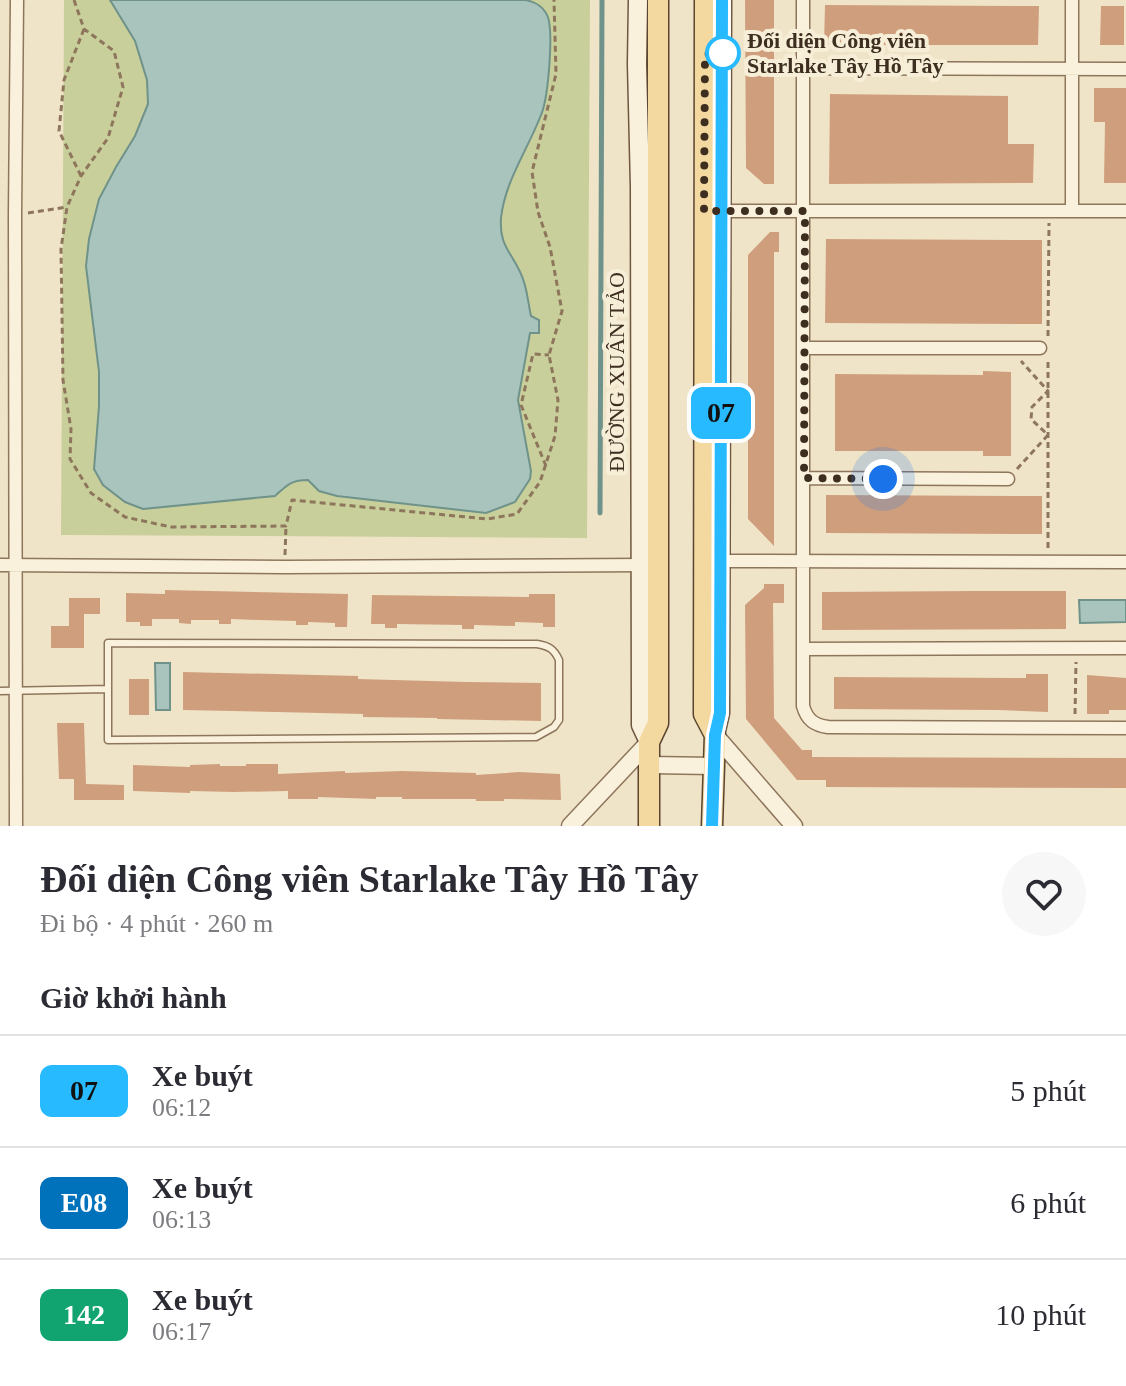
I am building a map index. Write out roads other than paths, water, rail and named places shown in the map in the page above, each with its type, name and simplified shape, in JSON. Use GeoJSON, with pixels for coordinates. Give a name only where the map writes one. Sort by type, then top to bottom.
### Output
{"type":"FeatureCollection","features":[{"type":"Feature","properties":{"kind":"main road","name":"ĐƯỜNG XUÂN TẢO"},"geometry":{"type":"LineString","coordinates":[[638,0],[649,565],[658,723],[649,742],[649,826]]}},
{"type":"Feature","properties":{"kind":"main road","name":"ĐƯỜNG XUÂN TẢO"},"geometry":{"type":"LineString","coordinates":[[649,565],[658,0]]}},
{"type":"Feature","properties":{"kind":"main road"},"geometry":{"type":"LineString","coordinates":[[705,0],[713,211],[713,561],[704,714],[715,735],[712,826]]}},
{"type":"Feature","properties":{"kind":"main road"},"geometry":{"type":"LineString","coordinates":[[713,211],[722,0]]}},
{"type":"Feature","properties":{"kind":"street"},"geometry":{"type":"LineString","coordinates":[[16,826],[17,0]]}},
{"type":"Feature","properties":{"kind":"street"},"geometry":{"type":"LineString","coordinates":[[803,0],[805,714],[818,726],[1126,728]]}},
{"type":"Feature","properties":{"kind":"street"},"geometry":{"type":"LineString","coordinates":[[1072,0],[1072,211]]}},
{"type":"Feature","properties":{"kind":"street"},"geometry":{"type":"LineString","coordinates":[[804,68],[1126,69]]}},
{"type":"Feature","properties":{"kind":"street"},"geometry":{"type":"LineString","coordinates":[[713,211],[1126,211]]}},
{"type":"Feature","properties":{"kind":"street"},"geometry":{"type":"LineString","coordinates":[[0,215],[15,215]]}},
{"type":"Feature","properties":{"kind":"street"},"geometry":{"type":"LineString","coordinates":[[804,348],[1046,346]]}},
{"type":"Feature","properties":{"kind":"street"},"geometry":{"type":"LineString","coordinates":[[804,478],[1008,479]]}},
{"type":"Feature","properties":{"kind":"street"},"geometry":{"type":"LineString","coordinates":[[713,561],[1126,562]]}},
{"type":"Feature","properties":{"kind":"street"},"geometry":{"type":"LineString","coordinates":[[0,565],[649,565]]}},
{"type":"Feature","properties":{"kind":"street"},"geometry":{"type":"LineString","coordinates":[[803,649],[1126,648]]}},
{"type":"Feature","properties":{"kind":"street"},"geometry":{"type":"LineString","coordinates":[[715,735],[794,826]]}},
{"type":"Feature","properties":{"kind":"street"},"geometry":{"type":"LineString","coordinates":[[570,826],[649,742]]}},
{"type":"Feature","properties":{"kind":"street"},"geometry":{"type":"LineString","coordinates":[[650,765],[713,766]]}},
{"type":"Feature","properties":{"kind":"lane"},"geometry":{"type":"LineString","coordinates":[[108,643],[537,644],[549,646],[559,660],[559,720],[554,727],[536,737],[108,740],[108,689],[108,643]]}},
{"type":"Feature","properties":{"kind":"lane"},"geometry":{"type":"LineString","coordinates":[[0,691],[108,689]]}},
{"type":"Feature","properties":{"kind":"water"},"geometry":{"type":"Polygon","coordinates":[[[110,0],[526,0],[544,10],[549,20],[550,47],[544,107],[512,178],[501,218],[504,242],[523,279],[531,316],[539,320],[539,333],[530,333],[518,400],[530,479],[515,502],[486,513],[337,496],[319,491],[308,480],[290,484],[275,496],[143,509],[125,502],[103,485],[94,469],[99,372],[86,266],[89,239],[99,199],[135,136],[148,104],[147,80],[135,41],[110,0]]]}},
{"type":"Feature","properties":{"kind":"water"},"geometry":{"type":"Polygon","coordinates":[[[1079,600],[1126,600],[1126,622],[1080,623],[1079,600]]]}},
{"type":"Feature","properties":{"kind":"water"},"geometry":{"type":"Polygon","coordinates":[[[155,663],[170,663],[170,710],[156,710],[155,663]]]}},
{"type":"Feature","properties":{"kind":"waterway"},"geometry":{"type":"LineString","coordinates":[[600,513],[602,0]]}},
{"type":"Feature","properties":{"kind":"place","name":"Đối diện Công viên Starlake Tây Hồ Tây"},"geometry":{"type":"Point","coordinates":[723,53]}}]}
